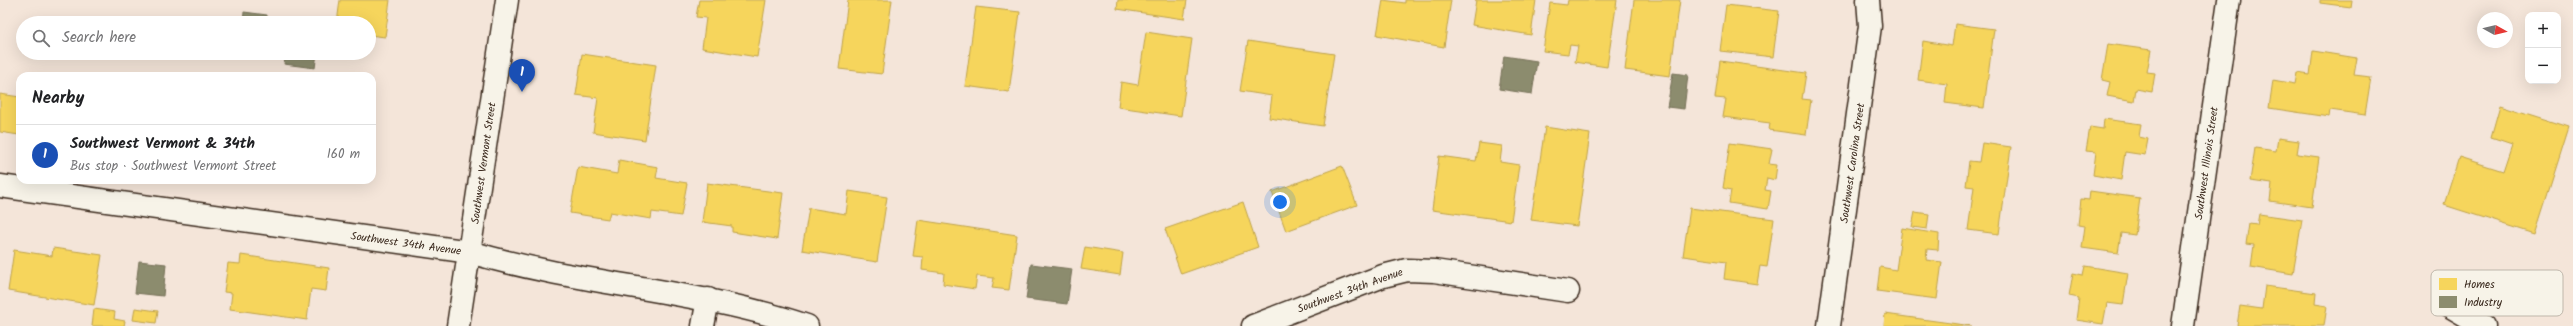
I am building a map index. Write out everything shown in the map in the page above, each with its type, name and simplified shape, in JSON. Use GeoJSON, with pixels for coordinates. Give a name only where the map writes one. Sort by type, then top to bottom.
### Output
{"type":"FeatureCollection","features":[{"type":"Feature","properties":{"kind":"street","name":"Southwest Vermont Street"},"geometry":{"type":"LineString","coordinates":[[458,326],[507,0]]}},
{"type":"Feature","properties":{"kind":"street","name":"Southwest Carolina Street"},"geometry":{"type":"LineString","coordinates":[[1830,326],[1870,26],[1868,0]]}},
{"type":"Feature","properties":{"kind":"street","name":"Southwest Illinois Street"},"geometry":{"type":"LineString","coordinates":[[2183,326],[2229,0]]}},
{"type":"Feature","properties":{"kind":"street","name":"Southwest 34th Avenue"},"geometry":{"type":"LineString","coordinates":[[0,186],[470,252],[508,264],[708,299],[807,326]]}},
{"type":"Feature","properties":{"kind":"street","name":"Southwest 34th Avenue"},"geometry":{"type":"LineString","coordinates":[[1252,326],[1383,276],[1407,270],[1434,271],[1568,291]]}},
{"type":"Feature","properties":{"kind":"street"},"geometry":{"type":"LineString","coordinates":[[704,326],[708,299]]}},
{"type":"Feature","properties":{"kind":"street"},"geometry":{"type":"LineString","coordinates":[[2467,316],[2484,326]]}},
{"type":"Feature","properties":{"kind":"building: Homes"},"geometry":{"type":"Polygon","coordinates":[[[340,0],[390,0],[385,37],[376,36],[376,16],[338,16],[340,0]]]}},
{"type":"Feature","properties":{"kind":"building: Homes"},"geometry":{"type":"Polygon","coordinates":[[[699,0],[766,0],[757,57],[702,48],[706,18],[696,17],[699,0]]]}},
{"type":"Feature","properties":{"kind":"building: Homes"},"geometry":{"type":"Polygon","coordinates":[[[848,0],[892,0],[882,74],[839,69],[848,0]]]}},
{"type":"Feature","properties":{"kind":"building: Homes"},"geometry":{"type":"Polygon","coordinates":[[[1118,0],[1187,0],[1184,19],[1117,9],[1118,0]]]}},
{"type":"Feature","properties":{"kind":"building: Homes"},"geometry":{"type":"Polygon","coordinates":[[[1383,0],[1405,3],[1405,0],[1451,0],[1444,47],[1377,35],[1383,0]]]}},
{"type":"Feature","properties":{"kind":"building: Homes"},"geometry":{"type":"Polygon","coordinates":[[[1476,0],[1536,0],[1531,35],[1472,25],[1476,0]]]}},
{"type":"Feature","properties":{"kind":"building: Homes"},"geometry":{"type":"Polygon","coordinates":[[[1568,0],[1617,0],[1607,67],[1575,62],[1578,46],[1570,45],[1568,54],[1543,51],[1550,3],[1567,5],[1568,0]]]}},
{"type":"Feature","properties":{"kind":"building: Homes"},"geometry":{"type":"Polygon","coordinates":[[[1634,0],[1680,0],[1670,76],[1625,70],[1634,0]]]}},
{"type":"Feature","properties":{"kind":"building: Homes"},"geometry":{"type":"Polygon","coordinates":[[[2320,0],[2352,0],[2351,7],[2320,3],[2320,0]]]}},
{"type":"Feature","properties":{"kind":"building: Homes"},"geometry":{"type":"Polygon","coordinates":[[[1726,5],[1779,11],[1773,57],[1720,51],[1726,5]]]}},
{"type":"Feature","properties":{"kind":"building: Homes"},"geometry":{"type":"Polygon","coordinates":[[[976,7],[1020,12],[1009,92],[965,86],[976,7]]]}},
{"type":"Feature","properties":{"kind":"building: Homes"},"geometry":{"type":"Polygon","coordinates":[[[1955,24],[1994,29],[1984,108],[1945,103],[1947,84],[1918,80],[1923,41],[1952,46],[1955,24]]]}},
{"type":"Feature","properties":{"kind":"building: Homes"},"geometry":{"type":"Polygon","coordinates":[[[1146,32],[1192,39],[1181,116],[1118,107],[1121,82],[1138,85],[1146,32]]]}},
{"type":"Feature","properties":{"kind":"building: Homes"},"geometry":{"type":"Polygon","coordinates":[[[1248,41],[1334,54],[1323,126],[1269,118],[1272,96],[1240,91],[1248,41]]]}},
{"type":"Feature","properties":{"kind":"building: Homes"},"geometry":{"type":"Polygon","coordinates":[[[2108,44],[2151,50],[2147,72],[2155,73],[2152,92],[2136,89],[2134,101],[2107,96],[2110,82],[2102,80],[2108,44]]]}},
{"type":"Feature","properties":{"kind":"building: Homes"},"geometry":{"type":"Polygon","coordinates":[[[2313,51],[2357,58],[2354,75],[2371,77],[2365,115],[2330,110],[2329,117],[2269,108],[2273,80],[2295,84],[2297,73],[2310,75],[2313,51]]]}},
{"type":"Feature","properties":{"kind":"building: Homes"},"geometry":{"type":"Polygon","coordinates":[[[582,54],[656,65],[645,140],[593,132],[598,98],[576,95],[582,54]]]}},
{"type":"Feature","properties":{"kind":"building: Homes"},"geometry":{"type":"Polygon","coordinates":[[[1720,61],[1806,73],[1802,99],[1811,100],[1806,135],[1769,130],[1770,123],[1723,117],[1726,99],[1715,98],[1720,61]]]}},
{"type":"Feature","properties":{"kind":"building: Homes"},"geometry":{"type":"Polygon","coordinates":[[[0,94],[16,96],[16,135],[0,132],[0,94]]]}},
{"type":"Feature","properties":{"kind":"building: Homes"},"geometry":{"type":"Polygon","coordinates":[[[2500,105],[2569,127],[2535,234],[2444,205],[2459,157],[2503,171],[2512,144],[2491,137],[2500,105]]]}},
{"type":"Feature","properties":{"kind":"building: Homes"},"geometry":{"type":"Polygon","coordinates":[[[2104,119],[2141,124],[2139,137],[2148,139],[2145,155],[2125,152],[2121,180],[2093,175],[2096,152],[2086,151],[2090,127],[2103,129],[2104,119]]]}},
{"type":"Feature","properties":{"kind":"building: Homes"},"geometry":{"type":"Polygon","coordinates":[[[1545,127],[1590,134],[1577,226],[1531,220],[1545,127]]]}},
{"type":"Feature","properties":{"kind":"building: Homes"},"geometry":{"type":"Polygon","coordinates":[[[2278,138],[2299,141],[2297,154],[2319,157],[2312,207],[2270,201],[2272,184],[2250,181],[2255,148],[2276,151],[2278,138]]]}},
{"type":"Feature","properties":{"kind":"building: Homes"},"geometry":{"type":"Polygon","coordinates":[[[1479,143],[1502,146],[1500,162],[1519,165],[1511,221],[1432,210],[1439,156],[1476,161],[1479,143]]]}},
{"type":"Feature","properties":{"kind":"building: Homes"},"geometry":{"type":"Polygon","coordinates":[[[1730,143],[1772,149],[1769,164],[1777,165],[1775,180],[1767,178],[1765,190],[1771,191],[1768,209],[1729,203],[1731,190],[1723,188],[1730,143]]]}},
{"type":"Feature","properties":{"kind":"building: Homes"},"geometry":{"type":"Polygon","coordinates":[[[1982,143],[2011,147],[1999,234],[1968,230],[1974,187],[1966,186],[1969,161],[1979,162],[1982,143]]]}},
{"type":"Feature","properties":{"kind":"building: Homes"},"geometry":{"type":"Polygon","coordinates":[[[619,160],[658,167],[656,178],[687,183],[681,216],[652,212],[651,219],[610,212],[608,219],[570,213],[578,167],[617,174],[619,160]]]}},
{"type":"Feature","properties":{"kind":"building: Homes"},"geometry":{"type":"Polygon","coordinates":[[[1342,166],[1357,205],[1286,231],[1272,192],[1342,166]]]}},
{"type":"Feature","properties":{"kind":"building: Homes"},"geometry":{"type":"Polygon","coordinates":[[[707,183],[783,193],[777,239],[732,232],[732,226],[702,222],[707,183]]]}},
{"type":"Feature","properties":{"kind":"building: Homes"},"geometry":{"type":"Polygon","coordinates":[[[849,191],[887,197],[877,262],[802,250],[809,208],[846,214],[849,191]]]}},
{"type":"Feature","properties":{"kind":"building: Homes"},"geometry":{"type":"Polygon","coordinates":[[[2090,191],[2140,198],[2135,235],[2121,233],[2118,253],[2082,248],[2085,226],[2078,225],[2081,199],[2089,200],[2090,191]]]}},
{"type":"Feature","properties":{"kind":"building: Homes"},"geometry":{"type":"Polygon","coordinates":[[[1243,202],[1258,247],[1181,274],[1165,229],[1243,202]]]}},
{"type":"Feature","properties":{"kind":"building: Homes"},"geometry":{"type":"Polygon","coordinates":[[[1690,208],[1774,219],[1767,267],[1760,266],[1757,284],[1724,279],[1726,262],[1683,256],[1690,208]]]}},
{"type":"Feature","properties":{"kind":"building: Homes"},"geometry":{"type":"Polygon","coordinates":[[[1915,212],[1929,214],[1927,229],[1912,227],[1915,212]]]}},
{"type":"Feature","properties":{"kind":"building: Homes"},"geometry":{"type":"Polygon","coordinates":[[[2259,214],[2302,220],[2293,274],[2251,267],[2254,245],[2246,244],[2249,224],[2257,225],[2259,214]]]}},
{"type":"Feature","properties":{"kind":"building: Homes"},"geometry":{"type":"Polygon","coordinates":[[[918,220],[1017,235],[1009,290],[992,288],[994,278],[977,276],[975,289],[943,284],[944,273],[922,270],[923,257],[913,256],[918,220]]]}},
{"type":"Feature","properties":{"kind":"building: Homes"},"geometry":{"type":"Polygon","coordinates":[[[1902,228],[1939,234],[1938,250],[1927,249],[1926,260],[1942,262],[1937,299],[1877,291],[1880,267],[1896,270],[1902,228]]]}},
{"type":"Feature","properties":{"kind":"building: Homes"},"geometry":{"type":"Polygon","coordinates":[[[1085,247],[1123,253],[1120,275],[1081,269],[1085,247]]]}},
{"type":"Feature","properties":{"kind":"building: Homes"},"geometry":{"type":"Polygon","coordinates":[[[53,248],[102,255],[94,305],[8,291],[14,250],[52,256],[53,248]]]}},
{"type":"Feature","properties":{"kind":"building: Homes"},"geometry":{"type":"Polygon","coordinates":[[[241,255],[329,268],[326,291],[311,289],[307,320],[230,309],[232,293],[224,292],[228,263],[240,264],[241,255]]]}},
{"type":"Feature","properties":{"kind":"building: Homes"},"geometry":{"type":"Polygon","coordinates":[[[2085,266],[2128,273],[2123,305],[2107,303],[2103,324],[2076,320],[2079,298],[2069,296],[2073,273],[2083,275],[2085,266]]]}},
{"type":"Feature","properties":{"kind":"building: Homes"},"geometry":{"type":"Polygon","coordinates":[[[2265,286],[2316,293],[2315,304],[2327,306],[2324,326],[2237,326],[2240,306],[2262,309],[2265,286]]]}},
{"type":"Feature","properties":{"kind":"building: Homes"},"geometry":{"type":"Polygon","coordinates":[[[135,308],[158,311],[156,323],[133,320],[135,308]]]}},
{"type":"Feature","properties":{"kind":"building: Homes"},"geometry":{"type":"Polygon","coordinates":[[[94,309],[115,312],[114,319],[125,321],[124,326],[92,326],[94,309]]]}},
{"type":"Feature","properties":{"kind":"building: Homes"},"geometry":{"type":"Polygon","coordinates":[[[1885,314],[1972,326],[1884,326],[1885,314]]]}},
{"type":"Feature","properties":{"kind":"building: Industry"},"geometry":{"type":"Polygon","coordinates":[[[244,12],[267,15],[267,16],[244,16],[244,12]]]}},
{"type":"Feature","properties":{"kind":"building: Industry"},"geometry":{"type":"Polygon","coordinates":[[[1504,56],[1537,61],[1532,94],[1499,89],[1504,56]]]}},
{"type":"Feature","properties":{"kind":"building: Industry"},"geometry":{"type":"Polygon","coordinates":[[[285,60],[316,60],[315,68],[284,64],[285,60]]]}},
{"type":"Feature","properties":{"kind":"building: Industry"},"geometry":{"type":"Polygon","coordinates":[[[1673,73],[1688,75],[1684,109],[1667,107],[1673,73]]]}},
{"type":"Feature","properties":{"kind":"building: Industry"},"geometry":{"type":"Polygon","coordinates":[[[139,261],[166,264],[163,296],[135,293],[139,261]]]}},
{"type":"Feature","properties":{"kind":"building: Industry"},"geometry":{"type":"Polygon","coordinates":[[[1031,264],[1072,269],[1067,304],[1026,299],[1031,264]]]}},
{"type":"Feature","properties":{"kind":"place","name":"Southwest Vermont & 34th"},"geometry":{"type":"Point","coordinates":[522,92]}}]}
